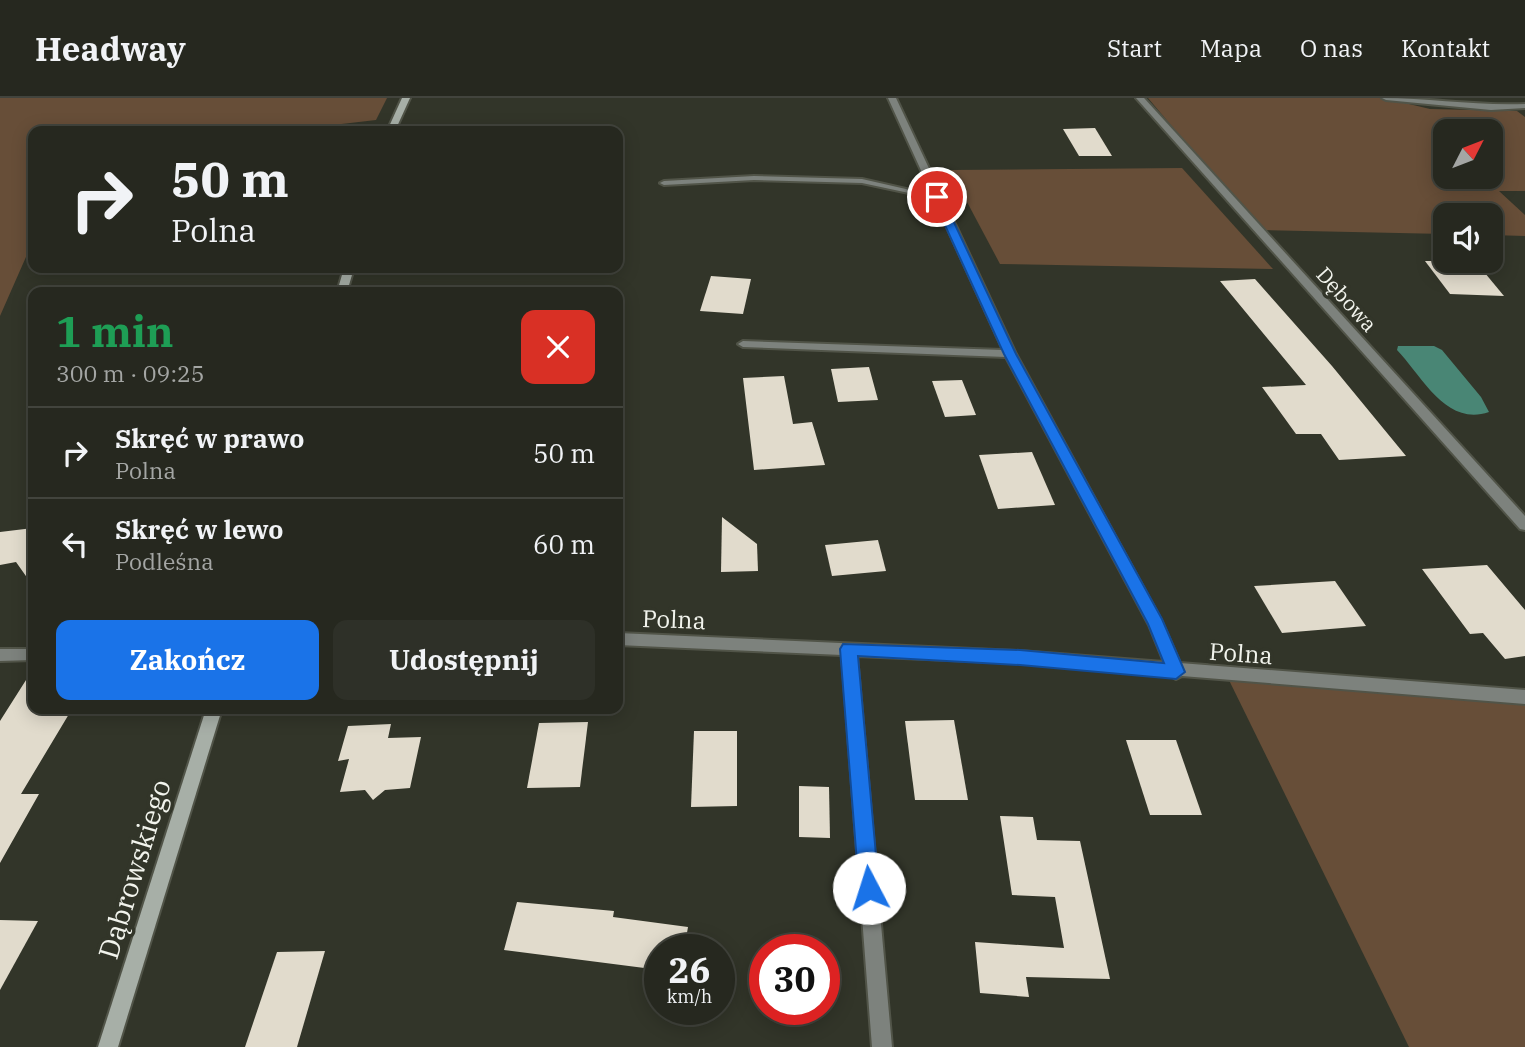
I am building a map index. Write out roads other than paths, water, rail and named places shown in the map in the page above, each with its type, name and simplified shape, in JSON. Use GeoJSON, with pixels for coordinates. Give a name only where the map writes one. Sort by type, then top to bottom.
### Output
{"type":"FeatureCollection","features":[{"type":"Feature","properties":{"kind":"street"},"geometry":{"type":"LineString","coordinates":[[393,126],[406,98]]}},
{"type":"Feature","properties":{"kind":"street"},"geometry":{"type":"LineString","coordinates":[[892,98],[1010,354],[1156,624],[1176,672]]}},
{"type":"Feature","properties":{"kind":"street","name":"Dębowa"},"geometry":{"type":"LineString","coordinates":[[1140,98],[1525,525]]}},
{"type":"Feature","properties":{"kind":"street"},"geometry":{"type":"LineString","coordinates":[[1386,98],[1491,108],[1525,106]]}},
{"type":"Feature","properties":{"kind":"street"},"geometry":{"type":"LineString","coordinates":[[743,344],[1010,354]]}},
{"type":"Feature","properties":{"kind":"street","name":"Polna"},"geometry":{"type":"LineString","coordinates":[[623,639],[1020,657],[1176,672],[1525,696]]}},
{"type":"Feature","properties":{"kind":"street"},"geometry":{"type":"LineString","coordinates":[[849,649],[883,1047]]}},
{"type":"Feature","properties":{"kind":"street","name":"Dąbrowskiego"},"geometry":{"type":"LineString","coordinates":[[108,1047],[212,714]]}},
{"type":"Feature","properties":{"kind":"lane"},"geometry":{"type":"LineString","coordinates":[[664,183],[754,178],[862,181],[937,197]]}},
{"type":"Feature","properties":{"kind":"lane"},"geometry":{"type":"LineString","coordinates":[[0,654],[28,654]]}},
{"type":"Feature","properties":{"kind":"water"},"geometry":{"type":"Polygon","coordinates":[[[1398,346],[1434,346],[1442,350],[1481,397],[1489,412],[1474,415],[1448,406],[1426,385],[1397,350],[1398,346]]]}}]}
